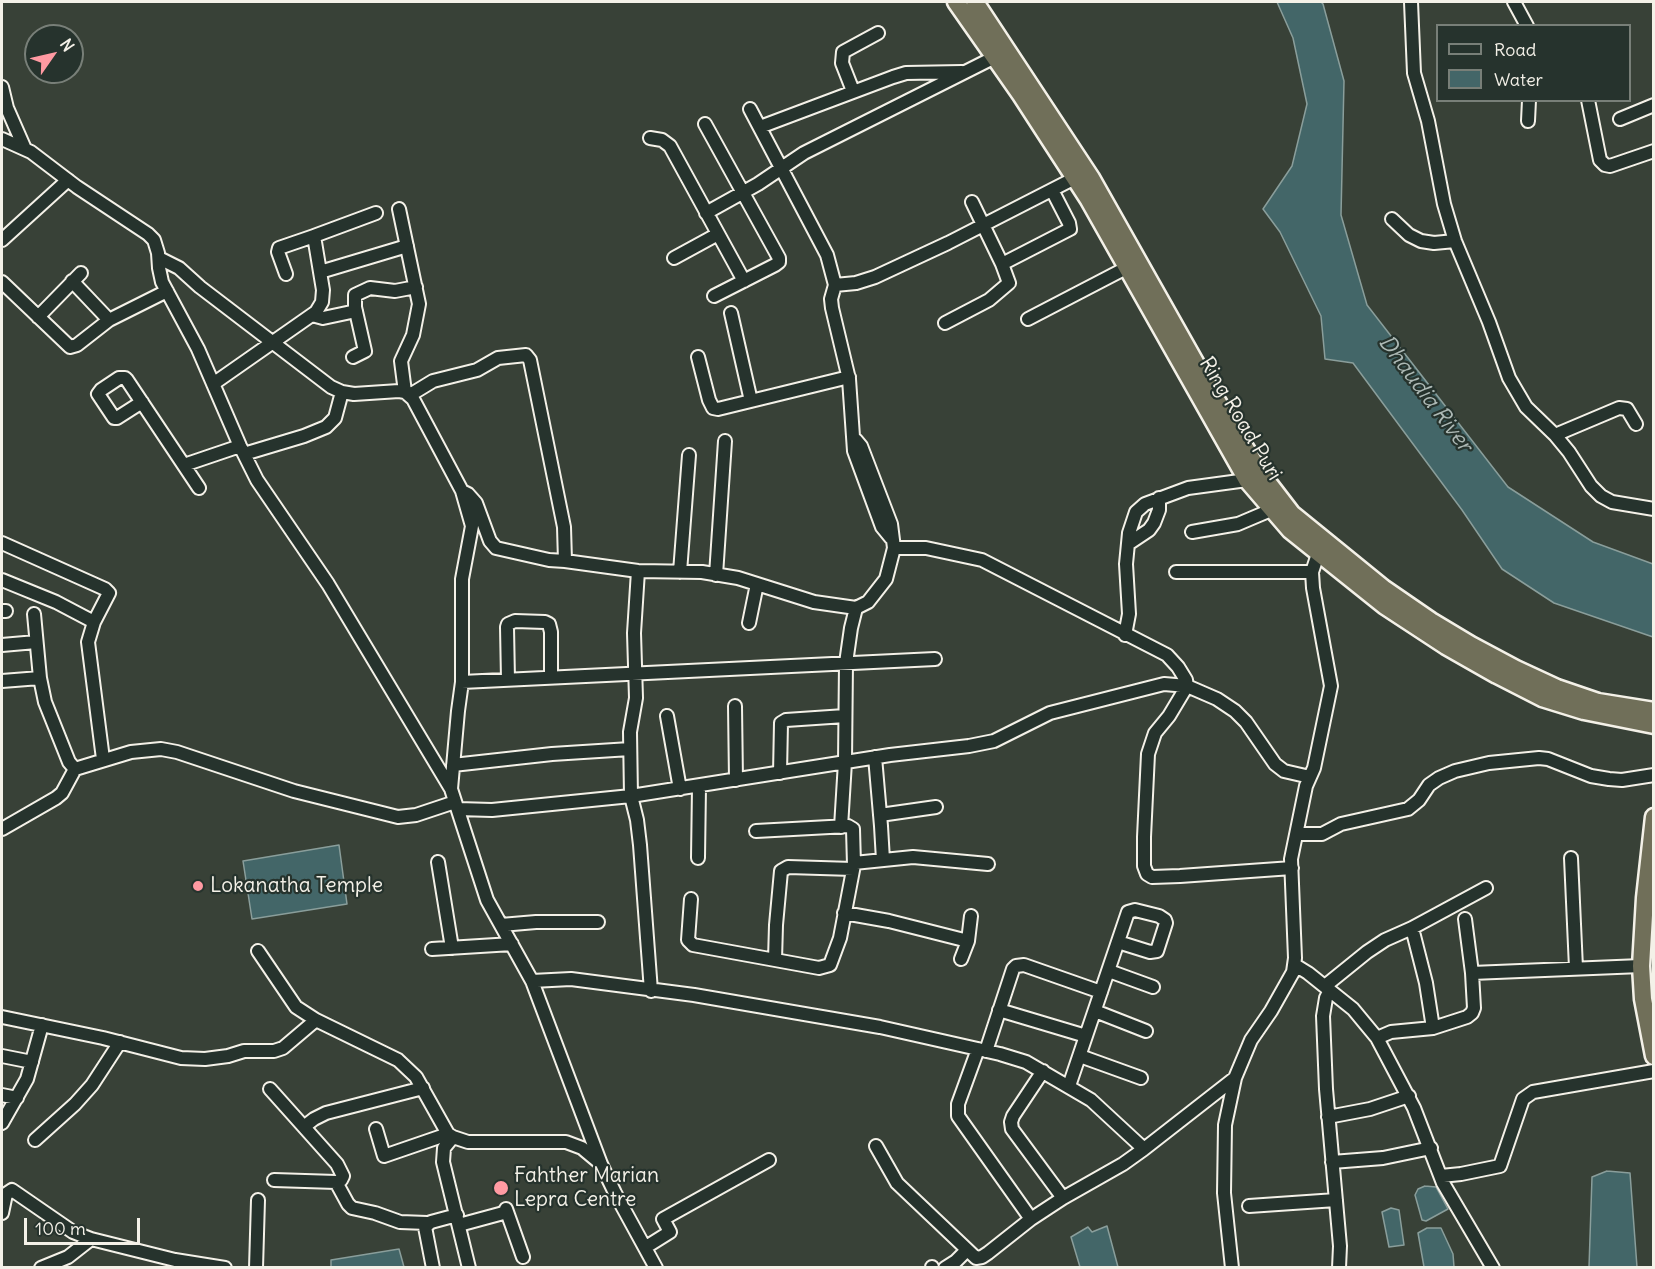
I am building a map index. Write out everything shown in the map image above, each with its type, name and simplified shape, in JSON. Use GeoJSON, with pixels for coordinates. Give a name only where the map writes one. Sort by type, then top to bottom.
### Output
{"type":"FeatureCollection","features":[{"type":"Feature","properties":{"kind":"highway","name":"Ring Road Puri"},"geometry":{"type":"LineString","coordinates":[[956,2],[1076,178],[1247,480],[1290,530],[1384,606],[1446,646],[1497,675],[1542,698],[1584,711],[1651,718]]}},
{"type":"Feature","properties":{"kind":"highway","name":"Ring Road Puri"},"geometry":{"type":"LineString","coordinates":[[975,2],[1091,178],[1214,396],[1259,471],[1292,514],[1383,588],[1471,645],[1557,688],[1651,718]]}},
{"type":"Feature","properties":{"kind":"highway"},"geometry":{"type":"LineString","coordinates":[[1653,816],[1641,966],[1643,999],[1653,1056]]}},
{"type":"Feature","properties":{"kind":"street"},"geometry":{"type":"LineString","coordinates":[[1411,2],[1414,73],[1428,121],[1444,204],[1455,241],[1489,322],[1509,378],[1526,407],[1555,435],[1591,486],[1600,495],[1612,502],[1653,509]]}},
{"type":"Feature","properties":{"kind":"street"},"geometry":{"type":"LineString","coordinates":[[1514,2],[1526,24]]}},
{"type":"Feature","properties":{"kind":"street"},"geometry":{"type":"LineString","coordinates":[[853,92],[842,63],[843,52],[878,33]]}},
{"type":"Feature","properties":{"kind":"street"},"geometry":{"type":"LineString","coordinates":[[706,213],[804,153],[995,57]]}},
{"type":"Feature","properties":{"kind":"street"},"geometry":{"type":"LineString","coordinates":[[759,127],[906,73],[966,72]]}},
{"type":"Feature","properties":{"kind":"street"},"geometry":{"type":"LineString","coordinates":[[2,87],[7,108],[25,149]]}},
{"type":"Feature","properties":{"kind":"street"},"geometry":{"type":"LineString","coordinates":[[1528,121],[1529,102]]}},
{"type":"Feature","properties":{"kind":"street"},"geometry":{"type":"LineString","coordinates":[[1588,102],[1602,163],[1610,166],[1653,151]]}},
{"type":"Feature","properties":{"kind":"street"},"geometry":{"type":"LineString","coordinates":[[1620,119],[1653,105]]}},
{"type":"Feature","properties":{"kind":"street"},"geometry":{"type":"LineString","coordinates":[[462,491],[476,503],[490,541],[496,548],[549,560],[638,571],[716,575],[757,584],[814,602],[856,608],[868,602],[886,579],[893,543],[882,527],[854,451],[849,377],[832,308],[831,299],[835,285],[827,255],[750,109]]}},
{"type":"Feature","properties":{"kind":"street"},"geometry":{"type":"LineString","coordinates":[[705,124],[779,258],[775,265],[714,296]]}},
{"type":"Feature","properties":{"kind":"street"},"geometry":{"type":"LineString","coordinates":[[650,138],[662,140],[670,146],[744,281]]}},
{"type":"Feature","properties":{"kind":"street"},"geometry":{"type":"LineString","coordinates":[[2,139],[25,149],[148,234],[157,246],[159,275],[198,349],[257,480],[328,584],[451,789],[487,900],[532,981],[601,1164],[656,1268]]}},
{"type":"Feature","properties":{"kind":"street"},"geometry":{"type":"LineString","coordinates":[[835,285],[866,281],[911,261],[1076,178]]}},
{"type":"Feature","properties":{"kind":"street"},"geometry":{"type":"LineString","coordinates":[[2,240],[68,180]]}},
{"type":"Feature","properties":{"kind":"street"},"geometry":{"type":"LineString","coordinates":[[1002,264],[1070,229],[1052,190]]}},
{"type":"Feature","properties":{"kind":"street"},"geometry":{"type":"LineString","coordinates":[[945,323],[989,300],[1006,286],[1009,280],[972,202]]}},
{"type":"Feature","properties":{"kind":"street"},"geometry":{"type":"LineString","coordinates":[[399,209],[419,304],[413,335],[400,361],[408,393],[462,491],[472,526],[462,579],[462,682],[451,789]]}},
{"type":"Feature","properties":{"kind":"street"},"geometry":{"type":"LineString","coordinates":[[286,274],[278,252],[279,248],[376,213]]}},
{"type":"Feature","properties":{"kind":"street"},"geometry":{"type":"LineString","coordinates":[[1392,219],[1409,235],[1421,241],[1434,243],[1455,241]]}},
{"type":"Feature","properties":{"kind":"street"},"geometry":{"type":"LineString","coordinates":[[674,258],[718,234]]}},
{"type":"Feature","properties":{"kind":"street"},"geometry":{"type":"LineString","coordinates":[[213,384],[312,315],[322,302],[323,290],[314,236]]}},
{"type":"Feature","properties":{"kind":"street"},"geometry":{"type":"LineString","coordinates":[[320,272],[407,246]]}},
{"type":"Feature","properties":{"kind":"street"},"geometry":{"type":"LineString","coordinates":[[159,258],[179,268],[319,381],[342,392],[354,394],[393,390],[408,393],[433,381],[477,370],[502,357],[524,354],[529,357],[564,527],[565,561]]}},
{"type":"Feature","properties":{"kind":"street"},"geometry":{"type":"LineString","coordinates":[[1028,319],[1128,267]]}},
{"type":"Feature","properties":{"kind":"street"},"geometry":{"type":"LineString","coordinates":[[38,317],[77,277],[109,320]]}},
{"type":"Feature","properties":{"kind":"street"},"geometry":{"type":"LineString","coordinates":[[2,282],[70,347],[109,320],[167,291]]}},
{"type":"Feature","properties":{"kind":"street"},"geometry":{"type":"LineString","coordinates":[[353,357],[365,351],[355,296],[370,288],[395,291],[416,287]]}},
{"type":"Feature","properties":{"kind":"street"},"geometry":{"type":"LineString","coordinates":[[312,315],[323,318],[356,311]]}},
{"type":"Feature","properties":{"kind":"street"},"geometry":{"type":"LineString","coordinates":[[731,313],[751,401]]}},
{"type":"Feature","properties":{"kind":"street"},"geometry":{"type":"LineString","coordinates":[[698,357],[708,400],[713,408],[718,409],[849,377]]}},
{"type":"Feature","properties":{"kind":"street"},"geometry":{"type":"LineString","coordinates":[[184,465],[304,436],[326,427],[335,418],[342,392]]}},
{"type":"Feature","properties":{"kind":"street"},"geometry":{"type":"LineString","coordinates":[[142,402],[199,488]]}},
{"type":"Feature","properties":{"kind":"street"},"geometry":{"type":"LineString","coordinates":[[1555,435],[1619,408],[1627,409],[1636,424]]}},
{"type":"Feature","properties":{"kind":"street"},"geometry":{"type":"LineString","coordinates":[[716,575],[725,441]]}},
{"type":"Feature","properties":{"kind":"street"},"geometry":{"type":"LineString","coordinates":[[680,572],[689,455]]}},
{"type":"Feature","properties":{"kind":"street"},"geometry":{"type":"LineString","coordinates":[[1125,635],[1129,614],[1126,564],[1130,526],[1136,512],[1145,504],[1196,486],[1247,480]]}},
{"type":"Feature","properties":{"kind":"street"},"geometry":{"type":"LineString","coordinates":[[1128,544],[1149,530],[1154,523],[1159,510],[1159,498]]}},
{"type":"Feature","properties":{"kind":"street"},"geometry":{"type":"LineString","coordinates":[[1192,532],[1238,524],[1271,510]]}},
{"type":"Feature","properties":{"kind":"street"},"geometry":{"type":"LineString","coordinates":[[2,543],[105,589],[109,593],[94,622],[88,642],[103,759]]}},
{"type":"Feature","properties":{"kind":"street"},"geometry":{"type":"LineString","coordinates":[[893,543],[982,560],[1167,655],[1178,667],[1187,686],[1155,733],[1148,754],[1144,837],[1145,871],[1152,877],[1292,868]]}},
{"type":"Feature","properties":{"kind":"street"},"geometry":{"type":"LineString","coordinates":[[1232,1268],[1223,1173],[1225,1125],[1235,1078],[1251,1040],[1276,1003],[1295,965],[1292,859],[1306,786],[1314,768],[1331,686],[1313,588],[1312,572],[1318,554]]}},
{"type":"Feature","properties":{"kind":"street"},"geometry":{"type":"LineString","coordinates":[[638,571],[634,633],[636,698],[630,732],[631,796],[640,845],[651,991]]}},
{"type":"Feature","properties":{"kind":"street"},"geometry":{"type":"LineString","coordinates":[[1176,572],[1312,572]]}},
{"type":"Feature","properties":{"kind":"street"},"geometry":{"type":"LineString","coordinates":[[2,580],[56,602],[94,622]]}},
{"type":"Feature","properties":{"kind":"street"},"geometry":{"type":"LineString","coordinates":[[749,623],[757,584]]}},
{"type":"Feature","properties":{"kind":"street"},"geometry":{"type":"LineString","coordinates":[[841,826],[845,762],[846,663],[849,635],[856,608]]}},
{"type":"Feature","properties":{"kind":"street"},"geometry":{"type":"LineString","coordinates":[[34,614],[40,678],[45,702],[60,742],[69,762],[75,769]]}},
{"type":"Feature","properties":{"kind":"street"},"geometry":{"type":"LineString","coordinates":[[508,680],[507,627],[514,621],[549,624],[551,677]]}},
{"type":"Feature","properties":{"kind":"street"},"geometry":{"type":"LineString","coordinates":[[2,645],[36,642]]}},
{"type":"Feature","properties":{"kind":"street"},"geometry":{"type":"LineString","coordinates":[[462,682],[935,659]]}},
{"type":"Feature","properties":{"kind":"street"},"geometry":{"type":"LineString","coordinates":[[2,681],[40,678]]}},
{"type":"Feature","properties":{"kind":"street"},"geometry":{"type":"LineString","coordinates":[[2,829],[57,798],[75,769],[131,752],[161,749],[177,752],[294,791],[398,817],[457,806],[492,810],[631,796],[875,757],[969,746],[994,741],[1062,709],[1164,684],[1187,686],[1210,695],[1235,711],[1246,722],[1275,764],[1284,771],[1310,777]]}},
{"type":"Feature","properties":{"kind":"street"},"geometry":{"type":"LineString","coordinates":[[735,706],[736,780]]}},
{"type":"Feature","properties":{"kind":"street"},"geometry":{"type":"LineString","coordinates":[[668,716],[680,789]]}},
{"type":"Feature","properties":{"kind":"street"},"geometry":{"type":"LineString","coordinates":[[780,773],[781,723],[786,720],[845,716]]}},
{"type":"Feature","properties":{"kind":"street"},"geometry":{"type":"LineString","coordinates":[[453,765],[552,754],[630,749]]}},
{"type":"Feature","properties":{"kind":"street"},"geometry":{"type":"LineString","coordinates":[[875,757],[882,860]]}},
{"type":"Feature","properties":{"kind":"street"},"geometry":{"type":"LineString","coordinates":[[1297,834],[1322,834],[1341,824],[1408,809],[1419,800],[1429,784],[1439,778],[1462,769],[1489,763],[1539,758],[1548,759],[1592,776],[1609,779],[1622,780],[1653,775]]}},
{"type":"Feature","properties":{"kind":"street"},"geometry":{"type":"LineString","coordinates":[[698,858],[699,786]]}},
{"type":"Feature","properties":{"kind":"street"},"geometry":{"type":"LineString","coordinates":[[880,815],[936,807]]}},
{"type":"Feature","properties":{"kind":"street"},"geometry":{"type":"LineString","coordinates":[[691,899],[688,940],[690,943],[819,968],[830,965],[840,938],[853,866],[853,829],[851,826],[841,826],[756,831]]}},
{"type":"Feature","properties":{"kind":"street"},"geometry":{"type":"LineString","coordinates":[[776,960],[776,925],[782,871],[788,867],[853,866],[913,857],[988,864]]}},
{"type":"Feature","properties":{"kind":"street"},"geometry":{"type":"LineString","coordinates":[[1571,858],[1576,968]]}},
{"type":"Feature","properties":{"kind":"street"},"geometry":{"type":"LineString","coordinates":[[438,862],[452,948]]}},
{"type":"Feature","properties":{"kind":"street"},"geometry":{"type":"LineString","coordinates":[[1339,1268],[1340,1246],[1328,1117],[1323,1016],[1327,988],[1372,949],[1486,888]]}},
{"type":"Feature","properties":{"kind":"street"},"geometry":{"type":"LineString","coordinates":[[844,913],[889,921],[968,941]]}},
{"type":"Feature","properties":{"kind":"street"},"geometry":{"type":"LineString","coordinates":[[962,959],[968,941],[971,916]]}},
{"type":"Feature","properties":{"kind":"street"},"geometry":{"type":"LineString","coordinates":[[1377,1038],[1398,1031],[1433,1028],[1467,1017],[1472,1013],[1474,1008],[1472,973],[1465,919]]}},
{"type":"Feature","properties":{"kind":"street"},"geometry":{"type":"LineString","coordinates":[[501,925],[536,922],[598,922]]}},
{"type":"Feature","properties":{"kind":"street"},"geometry":{"type":"LineString","coordinates":[[1412,928],[1426,983],[1433,1028]]}},
{"type":"Feature","properties":{"kind":"street"},"geometry":{"type":"LineString","coordinates":[[1069,1086],[1118,942]]}},
{"type":"Feature","properties":{"kind":"street"},"geometry":{"type":"LineString","coordinates":[[432,949],[512,945]]}},
{"type":"Feature","properties":{"kind":"street"},"geometry":{"type":"LineString","coordinates":[[258,951],[291,1001],[305,1014],[398,1060],[416,1077],[451,1136],[468,1143],[566,1142],[582,1148],[601,1164]]}},
{"type":"Feature","properties":{"kind":"street"},"geometry":{"type":"LineString","coordinates":[[1031,1219],[958,1116],[958,1104],[999,1010],[1013,969],[1020,964],[1101,992]]}},
{"type":"Feature","properties":{"kind":"street"},"geometry":{"type":"LineString","coordinates":[[1295,965],[1353,1009],[1377,1038],[1409,1096],[1447,1190],[1493,1268]]}},
{"type":"Feature","properties":{"kind":"street"},"geometry":{"type":"LineString","coordinates":[[1472,973],[1641,966]]}},
{"type":"Feature","properties":{"kind":"street"},"geometry":{"type":"LineString","coordinates":[[1109,971],[1153,987]]}},
{"type":"Feature","properties":{"kind":"street"},"geometry":{"type":"LineString","coordinates":[[532,981],[571,979],[694,995],[880,1027],[1026,1062],[1091,1100],[1144,1149]]}},
{"type":"Feature","properties":{"kind":"street"},"geometry":{"type":"LineString","coordinates":[[999,1010],[1086,1036]]}},
{"type":"Feature","properties":{"kind":"street"},"geometry":{"type":"LineString","coordinates":[[1095,1011],[1146,1031]]}},
{"type":"Feature","properties":{"kind":"street"},"geometry":{"type":"LineString","coordinates":[[2,1017],[120,1042],[182,1058],[205,1059],[244,1051],[274,1051],[283,1048],[316,1020]]}},
{"type":"Feature","properties":{"kind":"street"},"geometry":{"type":"LineString","coordinates":[[2,1123],[27,1079],[42,1025]]}},
{"type":"Feature","properties":{"kind":"street"},"geometry":{"type":"LineString","coordinates":[[35,1140],[92,1085],[120,1042]]}},
{"type":"Feature","properties":{"kind":"street"},"geometry":{"type":"LineString","coordinates":[[2,1056],[32,1062]]}},
{"type":"Feature","properties":{"kind":"street"},"geometry":{"type":"LineString","coordinates":[[1080,1056],[1141,1077]]}},
{"type":"Feature","properties":{"kind":"street"},"geometry":{"type":"LineString","coordinates":[[1043,1071],[1013,1116],[1012,1129],[1062,1198]]}},
{"type":"Feature","properties":{"kind":"street"},"geometry":{"type":"LineString","coordinates":[[1441,1176],[1500,1166],[1523,1099],[1533,1092],[1653,1071]]}},
{"type":"Feature","properties":{"kind":"street"},"geometry":{"type":"LineString","coordinates":[[876,1146],[897,1183],[976,1258],[982,1257],[1062,1198],[1123,1164],[1235,1078]]}},
{"type":"Feature","properties":{"kind":"street"},"geometry":{"type":"LineString","coordinates":[[305,1126],[326,1113],[423,1088]]}},
{"type":"Feature","properties":{"kind":"street"},"geometry":{"type":"LineString","coordinates":[[270,1089],[305,1126],[341,1170],[343,1176],[336,1182],[274,1180]]}},
{"type":"Feature","properties":{"kind":"street"},"geometry":{"type":"LineString","coordinates":[[2,1095],[17,1098]]}},
{"type":"Feature","properties":{"kind":"street"},"geometry":{"type":"LineString","coordinates":[[1328,1117],[1370,1109],[1409,1096]]}},
{"type":"Feature","properties":{"kind":"street"},"geometry":{"type":"LineString","coordinates":[[375,1129],[384,1156],[451,1136]]}},
{"type":"Feature","properties":{"kind":"street"},"geometry":{"type":"LineString","coordinates":[[451,1136],[444,1148],[443,1162],[469,1268]]}},
{"type":"Feature","properties":{"kind":"street"},"geometry":{"type":"LineString","coordinates":[[1332,1162],[1383,1158],[1431,1148]]}},
{"type":"Feature","properties":{"kind":"street"},"geometry":{"type":"LineString","coordinates":[[646,1247],[670,1232],[663,1219],[770,1160]]}},
{"type":"Feature","properties":{"kind":"street"},"geometry":{"type":"LineString","coordinates":[[336,1182],[352,1208],[400,1222],[427,1223],[458,1220],[507,1210],[523,1257]]}},
{"type":"Feature","properties":{"kind":"street"},"geometry":{"type":"LineString","coordinates":[[2,1214],[6,1194],[12,1190],[73,1232],[91,1239],[175,1260],[225,1268]]}},
{"type":"Feature","properties":{"kind":"street"},"geometry":{"type":"LineString","coordinates":[[256,1268],[258,1200]]}},
{"type":"Feature","properties":{"kind":"street"},"geometry":{"type":"LineString","coordinates":[[1249,1206],[1336,1200]]}},
{"type":"Feature","properties":{"kind":"street"},"geometry":{"type":"LineString","coordinates":[[427,1223],[425,1231],[433,1268]]}},
{"type":"Feature","properties":{"kind":"street"},"geometry":{"type":"LineString","coordinates":[[41,1268],[68,1257],[91,1239]]}},
{"type":"Feature","properties":{"kind":"street"},"geometry":{"type":"LineString","coordinates":[[945,1268],[968,1250]]}},
{"type":"Feature","properties":{"kind":"water","name":"Dhaudia River"},"geometry":{"type":"Polygon","coordinates":[[[1277,2],[1321,2],[1323,4],[1344,81],[1341,215],[1367,305],[1508,487],[1593,542],[1653,564],[1653,637],[1554,603],[1502,569],[1462,510],[1353,363],[1325,359],[1321,316],[1280,232],[1263,209],[1292,166],[1307,104],[1293,38],[1277,2]]]}},
{"type":"Feature","properties":{"kind":"water"},"geometry":{"type":"Polygon","coordinates":[[[339,845],[347,904],[252,919],[243,861],[339,845]]]}},
{"type":"Feature","properties":{"kind":"water"},"geometry":{"type":"Polygon","coordinates":[[[1607,1171],[1630,1173],[1637,1267],[1589,1267],[1592,1177],[1607,1171]]]}},
{"type":"Feature","properties":{"kind":"water"},"geometry":{"type":"Polygon","coordinates":[[[1425,1186],[1436,1187],[1448,1209],[1426,1221],[1422,1220],[1415,1195],[1418,1189],[1425,1186]]]}},
{"type":"Feature","properties":{"kind":"water"},"geometry":{"type":"Polygon","coordinates":[[[1391,1208],[1399,1210],[1404,1245],[1389,1247],[1382,1212],[1391,1208]]]}},
{"type":"Feature","properties":{"kind":"water"},"geometry":{"type":"Polygon","coordinates":[[[1107,1226],[1118,1267],[1080,1267],[1071,1237],[1088,1227],[1092,1232],[1107,1226]]]}},
{"type":"Feature","properties":{"kind":"water"},"geometry":{"type":"Polygon","coordinates":[[[1427,1228],[1441,1228],[1453,1254],[1454,1267],[1424,1267],[1418,1233],[1427,1228]]]}},
{"type":"Feature","properties":{"kind":"water"},"geometry":{"type":"Polygon","coordinates":[[[399,1249],[404,1267],[331,1267],[331,1260],[399,1249]]]}},
{"type":"Feature","properties":{"kind":"place","name":"Lokanatha Temple"},"geometry":{"type":"Point","coordinates":[198,886]}},
{"type":"Feature","properties":{"kind":"place","name":"Fahther Marian Lepra Centre"},"geometry":{"type":"Point","coordinates":[501,1188]}}]}
